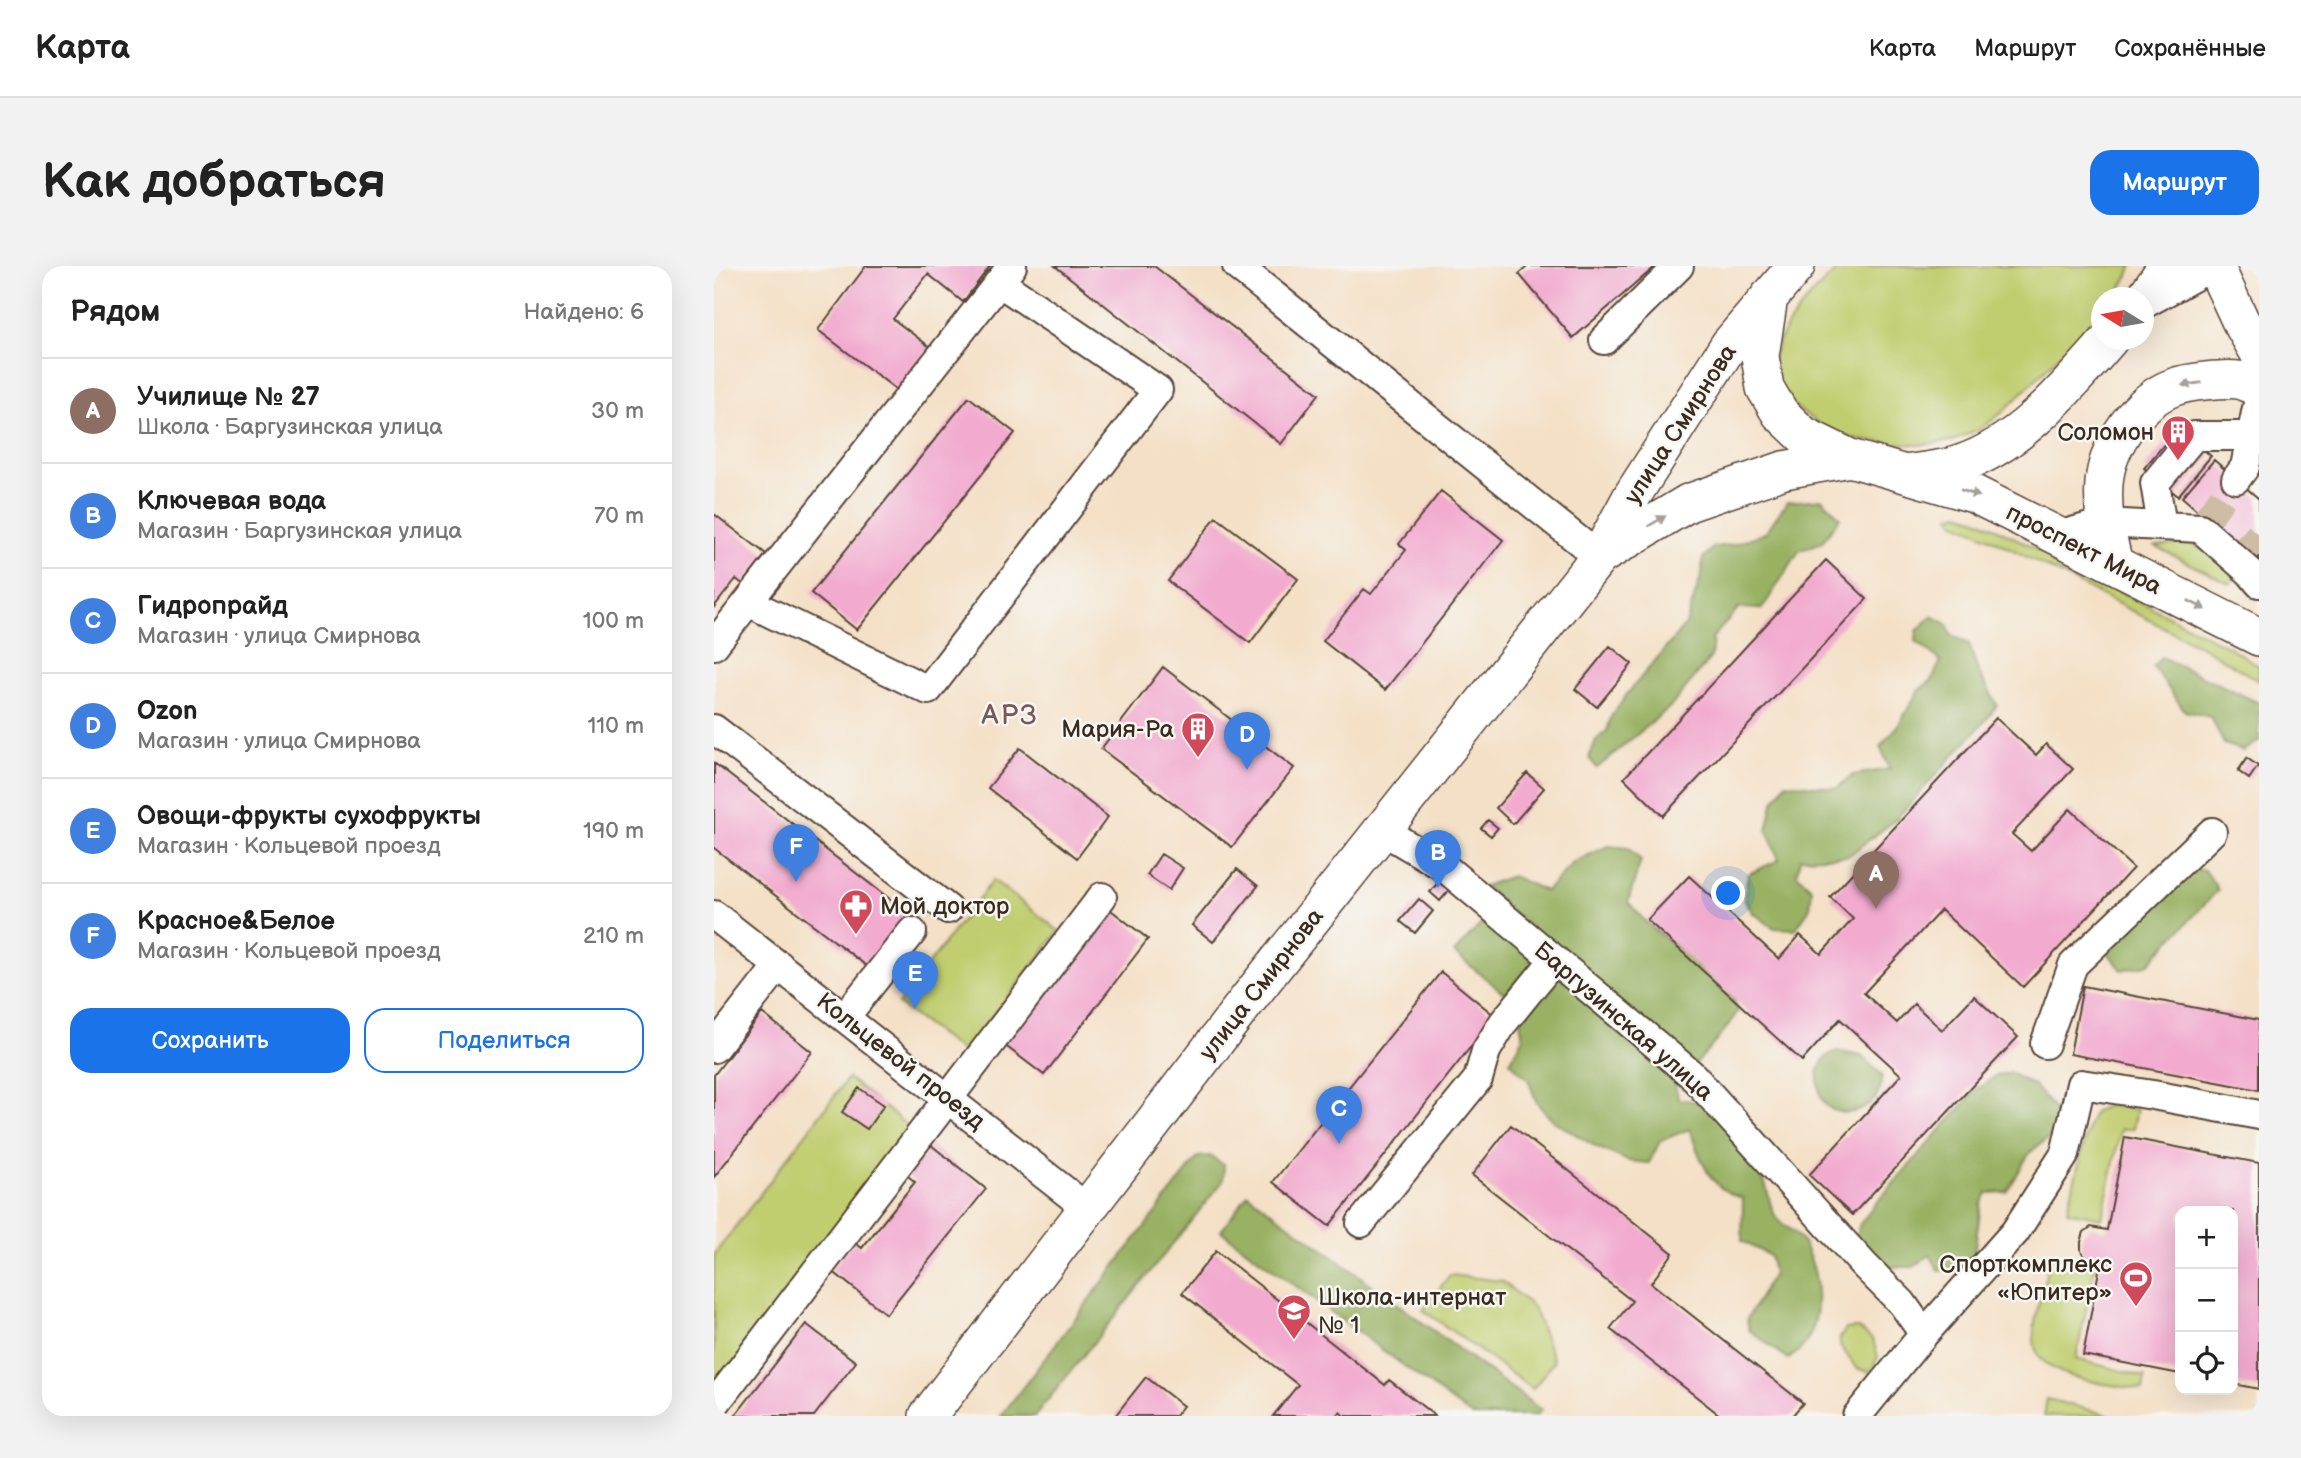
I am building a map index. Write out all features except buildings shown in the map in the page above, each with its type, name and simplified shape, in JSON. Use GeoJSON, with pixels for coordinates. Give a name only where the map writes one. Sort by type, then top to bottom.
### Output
{"type":"FeatureCollection","features":[{"type":"Feature","properties":{"kind":"main road","name":"улица Смирнова"},"geometry":{"type":"LineString","coordinates":[[928,1416],[1249,998],[1599,557],[1632,496],[1729,345],[1796,266]]}},
{"type":"Feature","properties":{"kind":"main road"},"geometry":{"type":"LineString","coordinates":[[2152,287],[2167,266]]}},
{"type":"Feature","properties":{"kind":"main road"},"geometry":{"type":"LineString","coordinates":[[2214,266],[2259,353]]}},
{"type":"Feature","properties":{"kind":"main road","name":"проспект Мира"},"geometry":{"type":"LineString","coordinates":[[1770,296],[1759,356],[1765,388],[1780,413],[1804,435],[1850,458],[1974,494],[2259,638]]}},
{"type":"Feature","properties":{"kind":"main road"},"geometry":{"type":"LineString","coordinates":[[1904,474],[1959,465],[1988,452],[2028,424],[2099,350]]}},
{"type":"Feature","properties":{"kind":"main road"},"geometry":{"type":"LineString","coordinates":[[2114,564],[2104,523],[2104,481],[2111,453],[2124,430],[2143,406],[2174,387],[2237,380],[2259,388]]}},
{"type":"Feature","properties":{"kind":"main road","name":"улица Смирнова"},"geometry":{"type":"LineString","coordinates":[[1599,557],[1688,503],[1784,470],[1850,458]]}},
{"type":"Feature","properties":{"kind":"street"},"geometry":{"type":"LineString","coordinates":[[1237,266],[1599,557]]}},
{"type":"Feature","properties":{"kind":"street"},"geometry":{"type":"LineString","coordinates":[[1604,340],[1679,266]]}},
{"type":"Feature","properties":{"kind":"street"},"geometry":{"type":"LineString","coordinates":[[2154,299],[2214,266]]}},
{"type":"Feature","properties":{"kind":"street"},"geometry":{"type":"LineString","coordinates":[[714,645],[1006,274],[1158,390],[928,690],[748,603]]}},
{"type":"Feature","properties":{"kind":"street"},"geometry":{"type":"LineString","coordinates":[[2247,475],[2259,398]]}},
{"type":"Feature","properties":{"kind":"street"},"geometry":{"type":"LineString","coordinates":[[2162,526],[2155,483],[2194,436],[2251,436]]}},
{"type":"Feature","properties":{"kind":"street"},"geometry":{"type":"LineString","coordinates":[[2058,536],[2104,523],[2162,526],[2203,524],[2240,556],[2259,583]]}},
{"type":"Feature","properties":{"kind":"street"},"geometry":{"type":"LineString","coordinates":[[714,729],[948,909]]}},
{"type":"Feature","properties":{"kind":"street","name":"Баргузинская улица"},"geometry":{"type":"LineString","coordinates":[[1382,830],[1444,867],[1691,1074],[1864,1265],[1902,1303],[1924,1334]]}},
{"type":"Feature","properties":{"kind":"street"},"geometry":{"type":"LineString","coordinates":[[2045,1044],[2073,965],[2212,832]]}},
{"type":"Feature","properties":{"kind":"street"},"geometry":{"type":"LineString","coordinates":[[714,1405],[1102,897]]}},
{"type":"Feature","properties":{"kind":"street","name":"Кольцевой проезд"},"geometry":{"type":"LineString","coordinates":[[714,915],[1088,1209]]}},
{"type":"Feature","properties":{"kind":"street"},"geometry":{"type":"LineString","coordinates":[[845,1017],[912,932]]}},
{"type":"Feature","properties":{"kind":"street"},"geometry":{"type":"LineString","coordinates":[[1361,1223],[1478,1079],[1486,1051],[1498,1032],[1554,960]]}},
{"type":"Feature","properties":{"kind":"street"},"geometry":{"type":"LineString","coordinates":[[717,1039],[779,965]]}},
{"type":"Feature","properties":{"kind":"street"},"geometry":{"type":"LineString","coordinates":[[1857,1416],[1924,1334],[2015,1232],[2066,1154],[2081,1084],[2259,1115]]}},
{"type":"Feature","properties":{"kind":"green space"},"geometry":{"type":"Polygon","coordinates":[[[1841,266],[2133,266],[2121,287],[2091,287],[2091,324],[2003,412],[1982,428],[1953,441],[1919,445],[1858,440],[1826,429],[1777,393],[1773,363],[1778,342],[1802,307],[1841,266]]]}},
{"type":"Feature","properties":{"kind":"green space"},"geometry":{"type":"Polygon","coordinates":[[[1822,499],[1840,517],[1822,542],[1799,551],[1762,609],[1739,608],[1713,637],[1711,657],[1671,706],[1597,768],[1589,758],[1596,740],[1607,731],[1611,717],[1627,694],[1686,624],[1702,573],[1703,558],[1714,547],[1732,545],[1765,533],[1787,502],[1822,499]]]}},
{"type":"Feature","properties":{"kind":"green space"},"geometry":{"type":"Polygon","coordinates":[[[1959,513],[1978,519],[2231,648],[2259,666],[2259,681],[2204,648],[1982,534],[1955,523],[1950,516],[1959,513]]]}},
{"type":"Feature","properties":{"kind":"green space"},"geometry":{"type":"Polygon","coordinates":[[[2185,543],[2213,556],[2226,566],[2235,578],[2230,584],[2156,547],[2185,543]]]}},
{"type":"Feature","properties":{"kind":"green space"},"geometry":{"type":"Polygon","coordinates":[[[1932,616],[1947,624],[1951,635],[1969,644],[1978,671],[1997,705],[1895,820],[1848,856],[1800,858],[1797,874],[1812,889],[1810,908],[1796,929],[1774,928],[1752,912],[1744,898],[1748,874],[1779,860],[1767,830],[1773,803],[1786,783],[1837,788],[1853,775],[1890,769],[1880,747],[1898,726],[1919,690],[1932,680],[1941,661],[1916,641],[1917,631],[1932,616]]]}},
{"type":"Feature","properties":{"kind":"green space"},"geometry":{"type":"Polygon","coordinates":[[[2161,657],[2259,703],[2259,741],[2243,751],[2224,744],[2211,717],[2185,711],[2153,667],[2161,657]]]}},
{"type":"Feature","properties":{"kind":"green space"},"geometry":{"type":"Polygon","coordinates":[[[1608,846],[1628,848],[1641,860],[1628,902],[1647,923],[1712,974],[1732,998],[1738,1011],[1709,1049],[1675,1083],[1678,1099],[1709,1108],[1729,1131],[1764,1181],[1776,1217],[1800,1239],[1808,1252],[1817,1285],[1815,1320],[1810,1336],[1801,1349],[1788,1359],[1749,1330],[1747,1319],[1773,1274],[1770,1256],[1742,1241],[1743,1198],[1721,1188],[1713,1180],[1689,1129],[1660,1141],[1649,1163],[1628,1161],[1595,1146],[1552,1120],[1537,1103],[1528,1079],[1510,1062],[1523,1038],[1520,1022],[1568,962],[1484,886],[1512,876],[1546,891],[1574,862],[1608,846]]]}},
{"type":"Feature","properties":{"kind":"green space"},"geometry":{"type":"Polygon","coordinates":[[[2205,870],[2218,890],[2147,965],[2122,970],[2108,953],[2183,871],[2205,870]]]}},
{"type":"Feature","properties":{"kind":"green space"},"geometry":{"type":"Polygon","coordinates":[[[993,880],[1059,931],[964,1053],[898,1004],[993,880]]]}},
{"type":"Feature","properties":{"kind":"green space"},"geometry":{"type":"Polygon","coordinates":[[[1496,921],[1530,948],[1531,966],[1505,994],[1454,953],[1481,924],[1496,921]]]}},
{"type":"Feature","properties":{"kind":"green space"},"geometry":{"type":"Polygon","coordinates":[[[1836,1051],[1861,1056],[1882,1075],[1876,1098],[1860,1110],[1846,1113],[1833,1110],[1820,1095],[1820,1067],[1826,1058],[1836,1051]]]}},
{"type":"Feature","properties":{"kind":"green space"},"geometry":{"type":"Polygon","coordinates":[[[2010,1073],[2033,1085],[2056,1111],[2058,1132],[2030,1153],[2006,1192],[1987,1193],[1981,1205],[1974,1254],[1959,1268],[1939,1271],[1930,1255],[1912,1267],[1881,1267],[1853,1241],[1860,1224],[1977,1089],[1997,1075],[2010,1073]]]}},
{"type":"Feature","properties":{"kind":"green space"},"geometry":{"type":"Polygon","coordinates":[[[848,1078],[915,1132],[714,1399],[714,1255],[848,1078]]]}},
{"type":"Feature","properties":{"kind":"green space"},"geometry":{"type":"Polygon","coordinates":[[[2110,1105],[2137,1109],[2133,1129],[2121,1129],[2102,1218],[2067,1211],[2089,1124],[2095,1111],[2110,1105]]]}},
{"type":"Feature","properties":{"kind":"green space"},"geometry":{"type":"Polygon","coordinates":[[[1210,1156],[1224,1165],[1223,1181],[1035,1416],[1001,1416],[1198,1157],[1210,1156]]]}},
{"type":"Feature","properties":{"kind":"green space"},"geometry":{"type":"Polygon","coordinates":[[[1248,1194],[1541,1410],[1536,1416],[1472,1416],[1221,1231],[1248,1194]]]}},
{"type":"Feature","properties":{"kind":"green space"},"geometry":{"type":"Polygon","coordinates":[[[2050,1257],[2095,1266],[2076,1359],[2145,1377],[2143,1390],[2076,1378],[2046,1363],[2037,1352],[2034,1338],[2036,1318],[2050,1257]]]}},
{"type":"Feature","properties":{"kind":"green space"},"geometry":{"type":"Polygon","coordinates":[[[1450,1275],[1502,1281],[1533,1307],[1554,1361],[1533,1389],[1423,1310],[1450,1275]]]}},
{"type":"Feature","properties":{"kind":"green space"},"geometry":{"type":"Polygon","coordinates":[[[1858,1328],[1873,1340],[1878,1357],[1869,1372],[1856,1368],[1840,1345],[1840,1338],[1846,1329],[1858,1328]]]}},
{"type":"Feature","properties":{"kind":"green space"},"geometry":{"type":"Polygon","coordinates":[[[2047,1399],[2113,1416],[2044,1416],[2047,1399]]]}},
{"type":"Feature","properties":{"kind":"tunnel"},"geometry":{"type":"LineString","coordinates":[[2206,520],[2236,479]]}},
{"type":"Feature","properties":{"kind":"tunnel"},"geometry":{"type":"LineString","coordinates":[[2244,552],[2259,535]]}},
{"type":"Feature","properties":{"kind":"place","name":"Соломон"},"geometry":{"type":"Point","coordinates":[2178,462]}},
{"type":"Feature","properties":{"kind":"place","name":"Мария-Ра"},"geometry":{"type":"Point","coordinates":[1198,759]}},
{"type":"Feature","properties":{"kind":"place","name":"Ozon"},"geometry":{"type":"Point","coordinates":[1247,770]}},
{"type":"Feature","properties":{"kind":"place","name":"Красное&Белое"},"geometry":{"type":"Point","coordinates":[796,882]}},
{"type":"Feature","properties":{"kind":"place","name":"Ключевая вода"},"geometry":{"type":"Point","coordinates":[1438,888]}},
{"type":"Feature","properties":{"kind":"place","name":"Училище № 27"},"geometry":{"type":"Point","coordinates":[1876,909]}},
{"type":"Feature","properties":{"kind":"place","name":"Мой доктор"},"geometry":{"type":"Point","coordinates":[856,936]}},
{"type":"Feature","properties":{"kind":"place","name":"Овощи-фрукты сухофрукты"},"geometry":{"type":"Point","coordinates":[915,1009]}},
{"type":"Feature","properties":{"kind":"place","name":"Гидропрайд"},"geometry":{"type":"Point","coordinates":[1339,1144]}},
{"type":"Feature","properties":{"kind":"place","name":"Спорткомплекс «Юпитер»"},"geometry":{"type":"Point","coordinates":[2136,1308]}},
{"type":"Feature","properties":{"kind":"place","name":"Школа-интернат № 1"},"geometry":{"type":"Point","coordinates":[1294,1341]}},
{"type":"Feature","properties":{"kind":"district","name":"АРЗ"},"geometry":{"type":"Point","coordinates":[1010,714]}}]}
